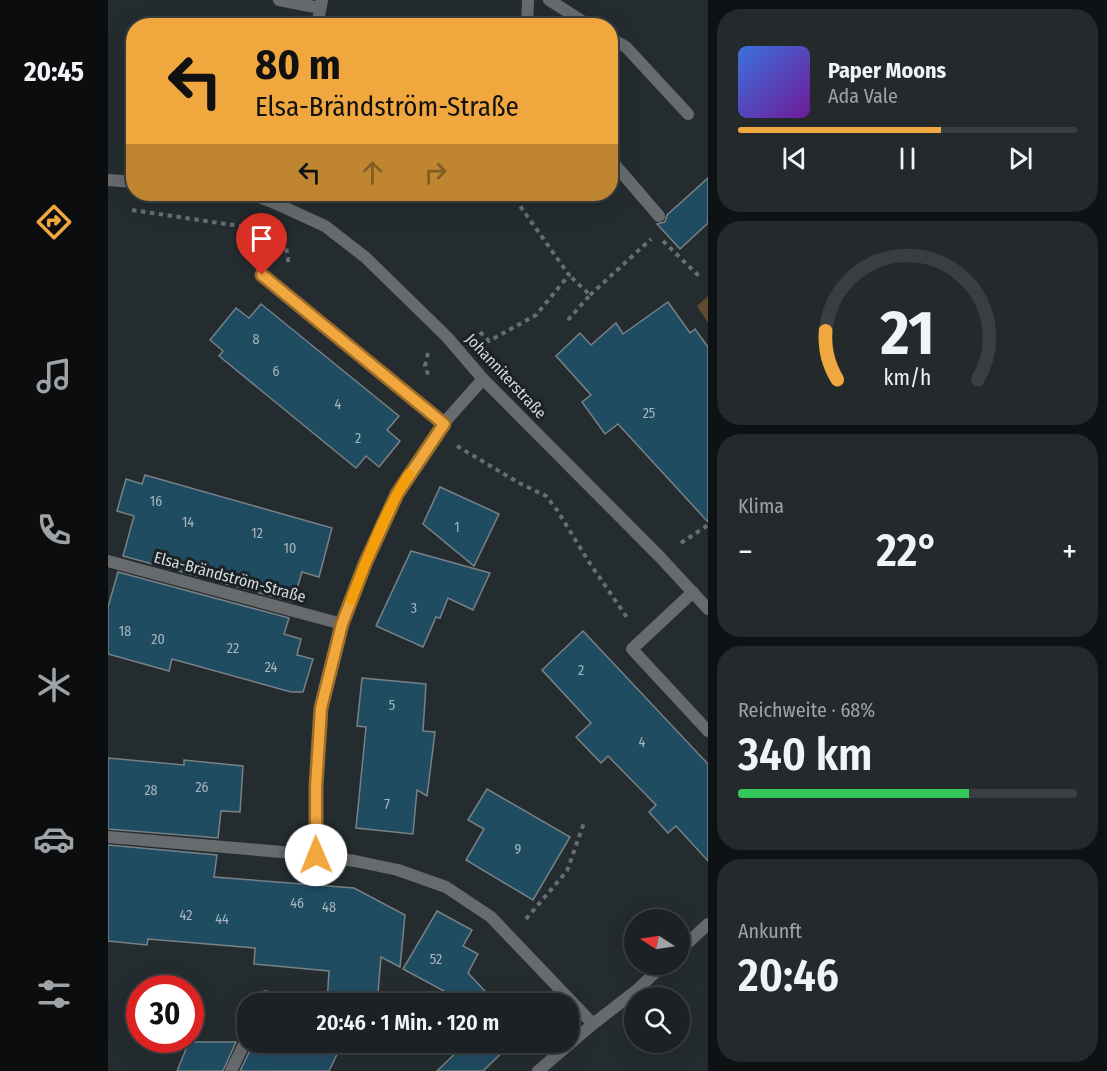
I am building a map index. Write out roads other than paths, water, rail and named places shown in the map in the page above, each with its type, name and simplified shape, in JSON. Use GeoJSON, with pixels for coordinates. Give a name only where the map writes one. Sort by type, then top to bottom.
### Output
{"type":"FeatureCollection","features":[{"type":"Feature","properties":{"kind":"street"},"geometry":{"type":"LineString","coordinates":[[279,0],[321,4]]}},
{"type":"Feature","properties":{"kind":"street"},"geometry":{"type":"LineString","coordinates":[[527,18],[528,0]]}},
{"type":"Feature","properties":{"kind":"street"},"geometry":{"type":"LineString","coordinates":[[549,0],[577,18]]}},
{"type":"Feature","properties":{"kind":"street"},"geometry":{"type":"LineString","coordinates":[[618,42],[626,47],[688,114]]}},
{"type":"Feature","properties":{"kind":"street"},"geometry":{"type":"LineString","coordinates":[[618,168],[659,216]]}},
{"type":"Feature","properties":{"kind":"street"},"geometry":{"type":"LineString","coordinates":[[108,180],[126,181]]}},
{"type":"Feature","properties":{"kind":"street","name":"Johanniterstraße"},"geometry":{"type":"LineString","coordinates":[[283,201],[325,226],[357,250],[414,303],[483,379],[660,557],[708,609]]}},
{"type":"Feature","properties":{"kind":"street"},"geometry":{"type":"LineString","coordinates":[[262,275],[440,429]]}},
{"type":"Feature","properties":{"kind":"street"},"geometry":{"type":"LineString","coordinates":[[316,855],[316,786],[321,708],[342,624],[365,564],[397,494],[440,429],[483,379]]}},
{"type":"Feature","properties":{"kind":"street","name":"Elsa-Brändström-Straße"},"geometry":{"type":"LineString","coordinates":[[108,561],[342,624]]}},
{"type":"Feature","properties":{"kind":"street"},"geometry":{"type":"LineString","coordinates":[[693,592],[632,649],[708,731]]}},
{"type":"Feature","properties":{"kind":"street"},"geometry":{"type":"LineString","coordinates":[[108,837],[316,855],[398,870],[446,887],[491,917],[593,1024]]}},
{"type":"Feature","properties":{"kind":"street"},"geometry":{"type":"LineString","coordinates":[[690,941],[708,924]]}},
{"type":"Feature","properties":{"kind":"street"},"geometry":{"type":"LineString","coordinates":[[538,1071],[653,975]]}},
{"type":"Feature","properties":{"kind":"street"},"geometry":{"type":"LineString","coordinates":[[231,1071],[240,1053]]}}]}
